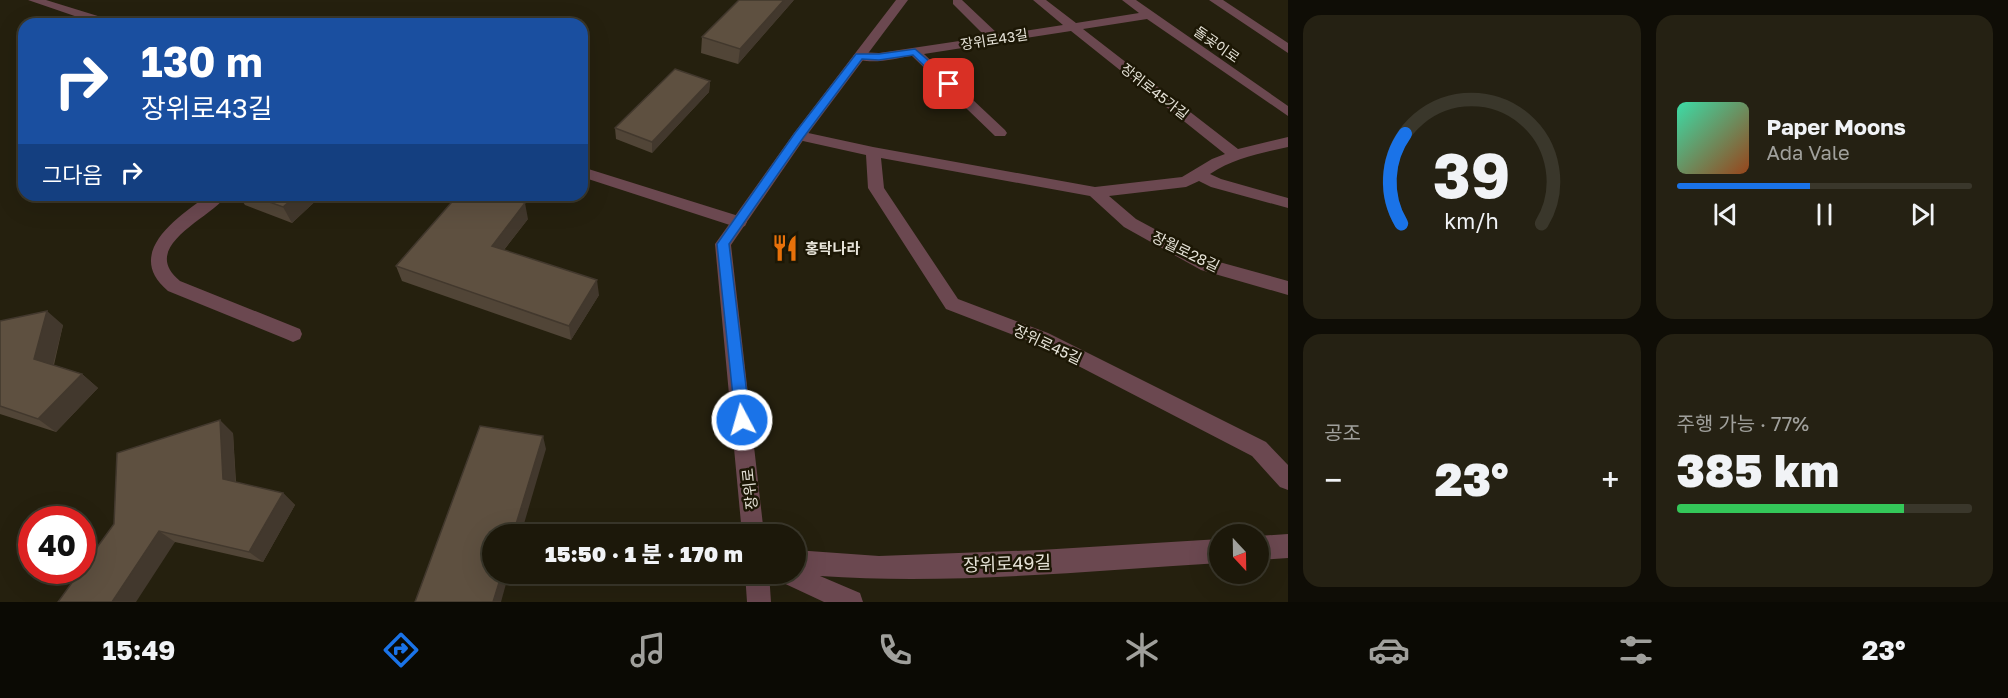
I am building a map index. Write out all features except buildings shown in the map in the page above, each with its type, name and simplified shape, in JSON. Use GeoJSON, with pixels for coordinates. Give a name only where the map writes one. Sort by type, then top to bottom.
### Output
{"type":"FeatureCollection","features":[{"type":"Feature","properties":{"kind":"street"},"geometry":{"type":"LineString","coordinates":[[34,0],[91,18]]}},
{"type":"Feature","properties":{"kind":"street","name":"장위로"},"geometry":{"type":"LineString","coordinates":[[752,524],[723,244],[799,136],[902,0]]}},
{"type":"Feature","properties":{"kind":"street"},"geometry":{"type":"LineString","coordinates":[[1039,0],[1073,27]]}},
{"type":"Feature","properties":{"kind":"street","name":"돌곶이로"},"geometry":{"type":"LineString","coordinates":[[1128,0],[1288,112]]}},
{"type":"Feature","properties":{"kind":"street"},"geometry":{"type":"LineString","coordinates":[[1215,0],[1288,49]]}},
{"type":"Feature","properties":{"kind":"street"},"geometry":{"type":"LineString","coordinates":[[957,2],[996,39]]}},
{"type":"Feature","properties":{"kind":"street","name":"장위로43길"},"geometry":{"type":"LineString","coordinates":[[860,56],[879,57],[915,52],[1149,15]]}},
{"type":"Feature","properties":{"kind":"street","name":"장위로45가길"},"geometry":{"type":"LineString","coordinates":[[1073,27],[1236,155]]}},
{"type":"Feature","properties":{"kind":"street"},"geometry":{"type":"LineString","coordinates":[[915,52],[1000,134]]}},
{"type":"Feature","properties":{"kind":"street"},"geometry":{"type":"LineString","coordinates":[[799,136],[873,152],[1095,192],[1186,182],[1217,162],[1288,142]]}},
{"type":"Feature","properties":{"kind":"street","name":"장위로45길"},"geometry":{"type":"LineString","coordinates":[[873,152],[876,188],[952,304],[1041,338],[1259,449],[1288,480]]}},
{"type":"Feature","properties":{"kind":"street"},"geometry":{"type":"LineString","coordinates":[[588,174],[739,222]]}},
{"type":"Feature","properties":{"kind":"street"},"geometry":{"type":"LineString","coordinates":[[1198,174],[1216,183],[1288,203]]}},
{"type":"Feature","properties":{"kind":"street","name":"장월로28길"},"geometry":{"type":"LineString","coordinates":[[1095,192],[1130,223],[1207,265],[1288,288]]}},
{"type":"Feature","properties":{"kind":"street"},"geometry":{"type":"LineString","coordinates":[[212,201],[163,243],[159,256],[162,276],[174,286],[293,334]]}},
{"type":"Feature","properties":{"kind":"street"},"geometry":{"type":"LineString","coordinates":[[1269,547],[1288,546]]}},
{"type":"Feature","properties":{"kind":"street","name":"장위로49길"},"geometry":{"type":"LineString","coordinates":[[806,563],[879,568],[1040,562],[1209,552]]}},
{"type":"Feature","properties":{"kind":"street"},"geometry":{"type":"LineString","coordinates":[[806,582],[851,602]]}},
{"type":"Feature","properties":{"kind":"street"},"geometry":{"type":"LineString","coordinates":[[758,584],[759,602]]}},
{"type":"Feature","properties":{"kind":"place","name":"홍탁나라"},"geometry":{"type":"Point","coordinates":[785,248]}},
{"type":"Feature","properties":{"kind":"route"},"geometry":{"type":"LineString","coordinates":[[742,420],[723,244],[799,136],[860,56],[879,57],[915,52],[949,84]]}}]}
